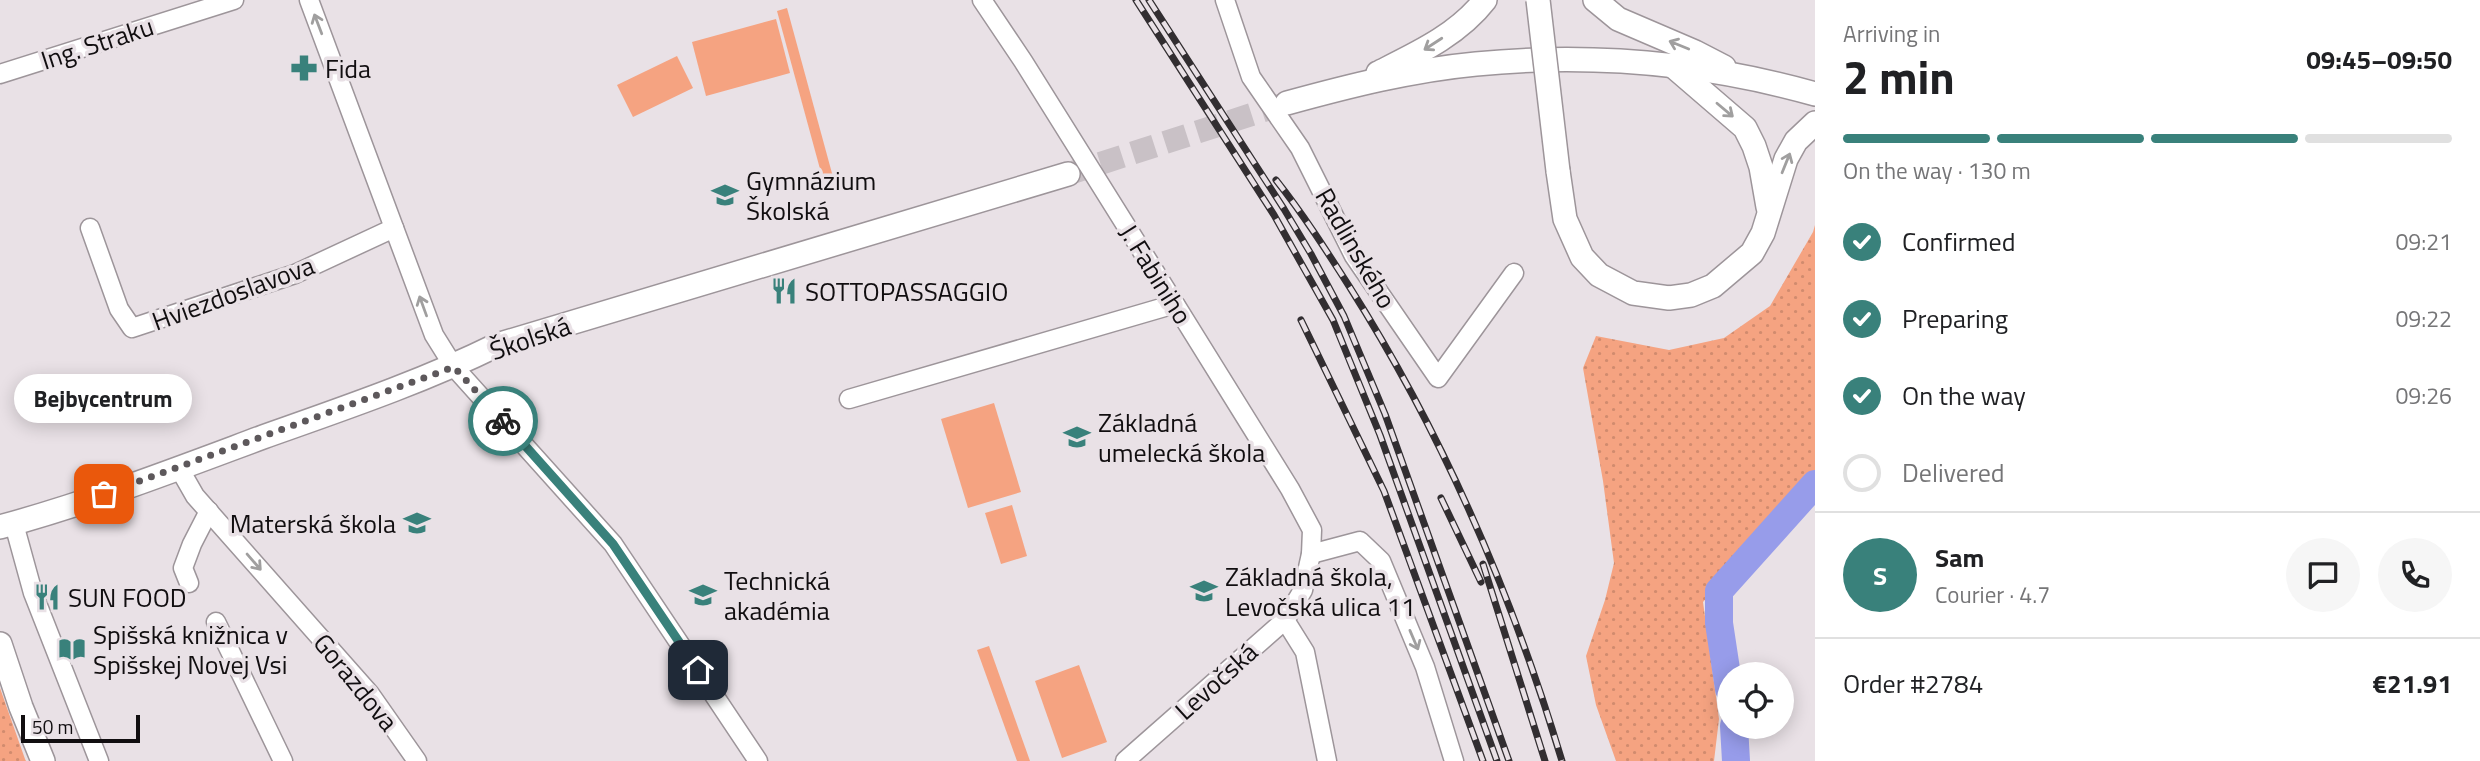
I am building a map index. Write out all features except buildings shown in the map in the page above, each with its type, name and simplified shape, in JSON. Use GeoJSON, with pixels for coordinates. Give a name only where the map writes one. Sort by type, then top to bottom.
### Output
{"type":"FeatureCollection","features":[{"type":"Feature","properties":{"kind":"main road"},"geometry":{"type":"LineString","coordinates":[[1353,85],[1433,45],[1476,11],[1485,0]]}},
{"type":"Feature","properties":{"kind":"main road"},"geometry":{"type":"LineString","coordinates":[[1538,0],[1565,219],[1582,257],[1599,275],[1633,293],[1669,298],[1691,295],[1713,286],[1752,253],[1763,233],[1786,159],[1796,141],[1815,122]]}},
{"type":"Feature","properties":{"kind":"main road"},"geometry":{"type":"LineString","coordinates":[[1595,0],[1618,19],[1695,51],[1740,75]]}},
{"type":"Feature","properties":{"kind":"main road"},"geometry":{"type":"LineString","coordinates":[[1287,103],[1353,85],[1475,64],[1566,59],[1673,66],[1740,75],[1815,94]]}},
{"type":"Feature","properties":{"kind":"main road"},"geometry":{"type":"LineString","coordinates":[[1673,66],[1745,128],[1755,146],[1769,210]]}},
{"type":"Feature","properties":{"kind":"main road","name":"Školská"},"geometry":{"type":"LineString","coordinates":[[7,526],[179,468],[454,367],[497,345],[1068,174]]}},
{"type":"Feature","properties":{"kind":"main road"},"geometry":{"type":"LineString","coordinates":[[0,644],[43,761]]}},
{"type":"Feature","properties":{"kind":"street","name":"Ing. Straku"},"geometry":{"type":"LineString","coordinates":[[0,74],[234,0]]}},
{"type":"Feature","properties":{"kind":"street"},"geometry":{"type":"LineString","coordinates":[[309,0],[434,335],[454,367],[613,544],[758,761]]}},
{"type":"Feature","properties":{"kind":"street","name":"J. Fabiniho"},"geometry":{"type":"LineString","coordinates":[[982,0],[1023,61],[1290,489],[1312,530],[1311,554]]}},
{"type":"Feature","properties":{"kind":"street","name":"Radlinského"},"geometry":{"type":"LineString","coordinates":[[1225,0],[1251,77],[1300,148],[1354,256],[1438,378],[1514,273]]}},
{"type":"Feature","properties":{"kind":"street","name":"Hviezdoslavova"},"geometry":{"type":"LineString","coordinates":[[90,228],[119,309],[132,328],[295,274],[394,228]]}},
{"type":"Feature","properties":{"kind":"street"},"geometry":{"type":"LineString","coordinates":[[849,399],[1175,304]]}},
{"type":"Feature","properties":{"kind":"street","name":"Gorazdova"},"geometry":{"type":"LineString","coordinates":[[179,468],[195,496],[370,694],[417,761]]}},
{"type":"Feature","properties":{"kind":"street"},"geometry":{"type":"LineString","coordinates":[[189,583],[183,568],[209,511]]}},
{"type":"Feature","properties":{"kind":"street"},"geometry":{"type":"LineString","coordinates":[[7,526],[99,761]]}},
{"type":"Feature","properties":{"kind":"street"},"geometry":{"type":"LineString","coordinates":[[1311,554],[1360,541],[1381,561],[1425,667],[1454,761]]}},
{"type":"Feature","properties":{"kind":"street","name":"Levočská"},"geometry":{"type":"LineString","coordinates":[[1125,761],[1285,620],[1303,590],[1311,554]]}},
{"type":"Feature","properties":{"kind":"street"},"geometry":{"type":"LineString","coordinates":[[1285,620],[1305,652],[1328,761]]}},
{"type":"Feature","properties":{"kind":"street"},"geometry":{"type":"LineString","coordinates":[[216,622],[283,761]]}},
{"type":"Feature","properties":{"kind":"shaded area"},"geometry":{"type":"Polygon","coordinates":[[[787,8],[836,188],[826,191],[777,11],[787,8]]]}},
{"type":"Feature","properties":{"kind":"shaded area"},"geometry":{"type":"Polygon","coordinates":[[[776,19],[790,73],[706,96],[692,42],[776,19]]]}},
{"type":"Feature","properties":{"kind":"shaded area"},"geometry":{"type":"Polygon","coordinates":[[[677,56],[693,88],[633,117],[617,85],[677,56]]]}},
{"type":"Feature","properties":{"kind":"shaded area"},"geometry":{"type":"Polygon","coordinates":[[[1815,225],[1815,474],[1703,602],[1717,704],[1714,761],[1616,761],[1596,705],[1586,656],[1614,563],[1583,368],[1596,336],[1669,350],[1724,338],[1770,306],[1815,225]]]}},
{"type":"Feature","properties":{"kind":"shaded area"},"geometry":{"type":"Polygon","coordinates":[[[994,403],[1021,492],[968,508],[941,419],[994,403]]]}},
{"type":"Feature","properties":{"kind":"shaded area"},"geometry":{"type":"Polygon","coordinates":[[[1012,505],[1027,556],[1001,564],[985,513],[1012,505]]]}},
{"type":"Feature","properties":{"kind":"shaded area"},"geometry":{"type":"Polygon","coordinates":[[[989,646],[1030,761],[1017,761],[977,650],[989,646]]]}},
{"type":"Feature","properties":{"kind":"shaded area"},"geometry":{"type":"Polygon","coordinates":[[[1079,665],[1107,742],[1062,758],[1035,681],[1079,665]]]}},
{"type":"Feature","properties":{"kind":"shaded area"},"geometry":{"type":"Polygon","coordinates":[[[0,688],[25,759],[26,761],[0,761],[0,688]]]}},
{"type":"Feature","properties":{"kind":"waterway"},"geometry":{"type":"LineString","coordinates":[[1725,662],[1719,623],[1719,591],[1815,484]]}},
{"type":"Feature","properties":{"kind":"waterway"},"geometry":{"type":"LineString","coordinates":[[1735,739],[1736,761]]}},
{"type":"Feature","properties":{"kind":"tunnel"},"geometry":{"type":"LineString","coordinates":[[1068,174],[1287,103]]}},
{"type":"Feature","properties":{"kind":"railway"},"geometry":{"type":"LineString","coordinates":[[1136,0],[1274,215],[1333,320],[1380,435],[1497,761]]}},
{"type":"Feature","properties":{"kind":"railway"},"geometry":{"type":"LineString","coordinates":[[1149,0],[1284,209],[1344,316],[1385,414],[1509,761]]}},
{"type":"Feature","properties":{"kind":"railway"},"geometry":{"type":"LineString","coordinates":[[1276,180],[1305,219],[1383,342],[1444,457],[1472,516],[1521,637],[1562,761]]}},
{"type":"Feature","properties":{"kind":"railway"},"geometry":{"type":"LineString","coordinates":[[1301,320],[1384,491],[1483,761]]}},
{"type":"Feature","properties":{"kind":"railway"},"geometry":{"type":"LineString","coordinates":[[1441,498],[1481,582]]}},
{"type":"Feature","properties":{"kind":"railway"},"geometry":{"type":"LineString","coordinates":[[1483,564],[1545,761]]}},
{"type":"Feature","properties":{"kind":"way so far"},"geometry":{"type":"LineString","coordinates":[[104,494],[454,367],[503,421]]}},
{"type":"Feature","properties":{"kind":"place","name":"Fida"},"geometry":{"type":"Point","coordinates":[304,68]}},
{"type":"Feature","properties":{"kind":"place","name":"Gymnázium Školská"},"geometry":{"type":"Point","coordinates":[725,195]}},
{"type":"Feature","properties":{"kind":"place","name":"SOTTOPASSAGGIO"},"geometry":{"type":"Point","coordinates":[784,291]}},
{"type":"Feature","properties":{"kind":"place","name":"Základná umelecká škola"},"geometry":{"type":"Point","coordinates":[1077,437]}},
{"type":"Feature","properties":{"kind":"place","name":"Bejbycentrum"},"geometry":{"type":"Point","coordinates":[104,494]}},
{"type":"Feature","properties":{"kind":"place","name":"Materská škola"},"geometry":{"type":"Point","coordinates":[417,523]}},
{"type":"Feature","properties":{"kind":"place","name":"Základná škola, Levočská ulica 11"},"geometry":{"type":"Point","coordinates":[1204,591]}},
{"type":"Feature","properties":{"kind":"place","name":"Technická akadémia"},"geometry":{"type":"Point","coordinates":[703,595]}},
{"type":"Feature","properties":{"kind":"place","name":"SUN FOOD"},"geometry":{"type":"Point","coordinates":[47,597]}},
{"type":"Feature","properties":{"kind":"place","name":"Spišská knižnica v Spišskej Novej Vsi"},"geometry":{"type":"Point","coordinates":[72,649]}},
{"type":"Feature","properties":{"kind":"route"},"geometry":{"type":"LineString","coordinates":[[503,421],[613,544],[698,670]]}}]}
